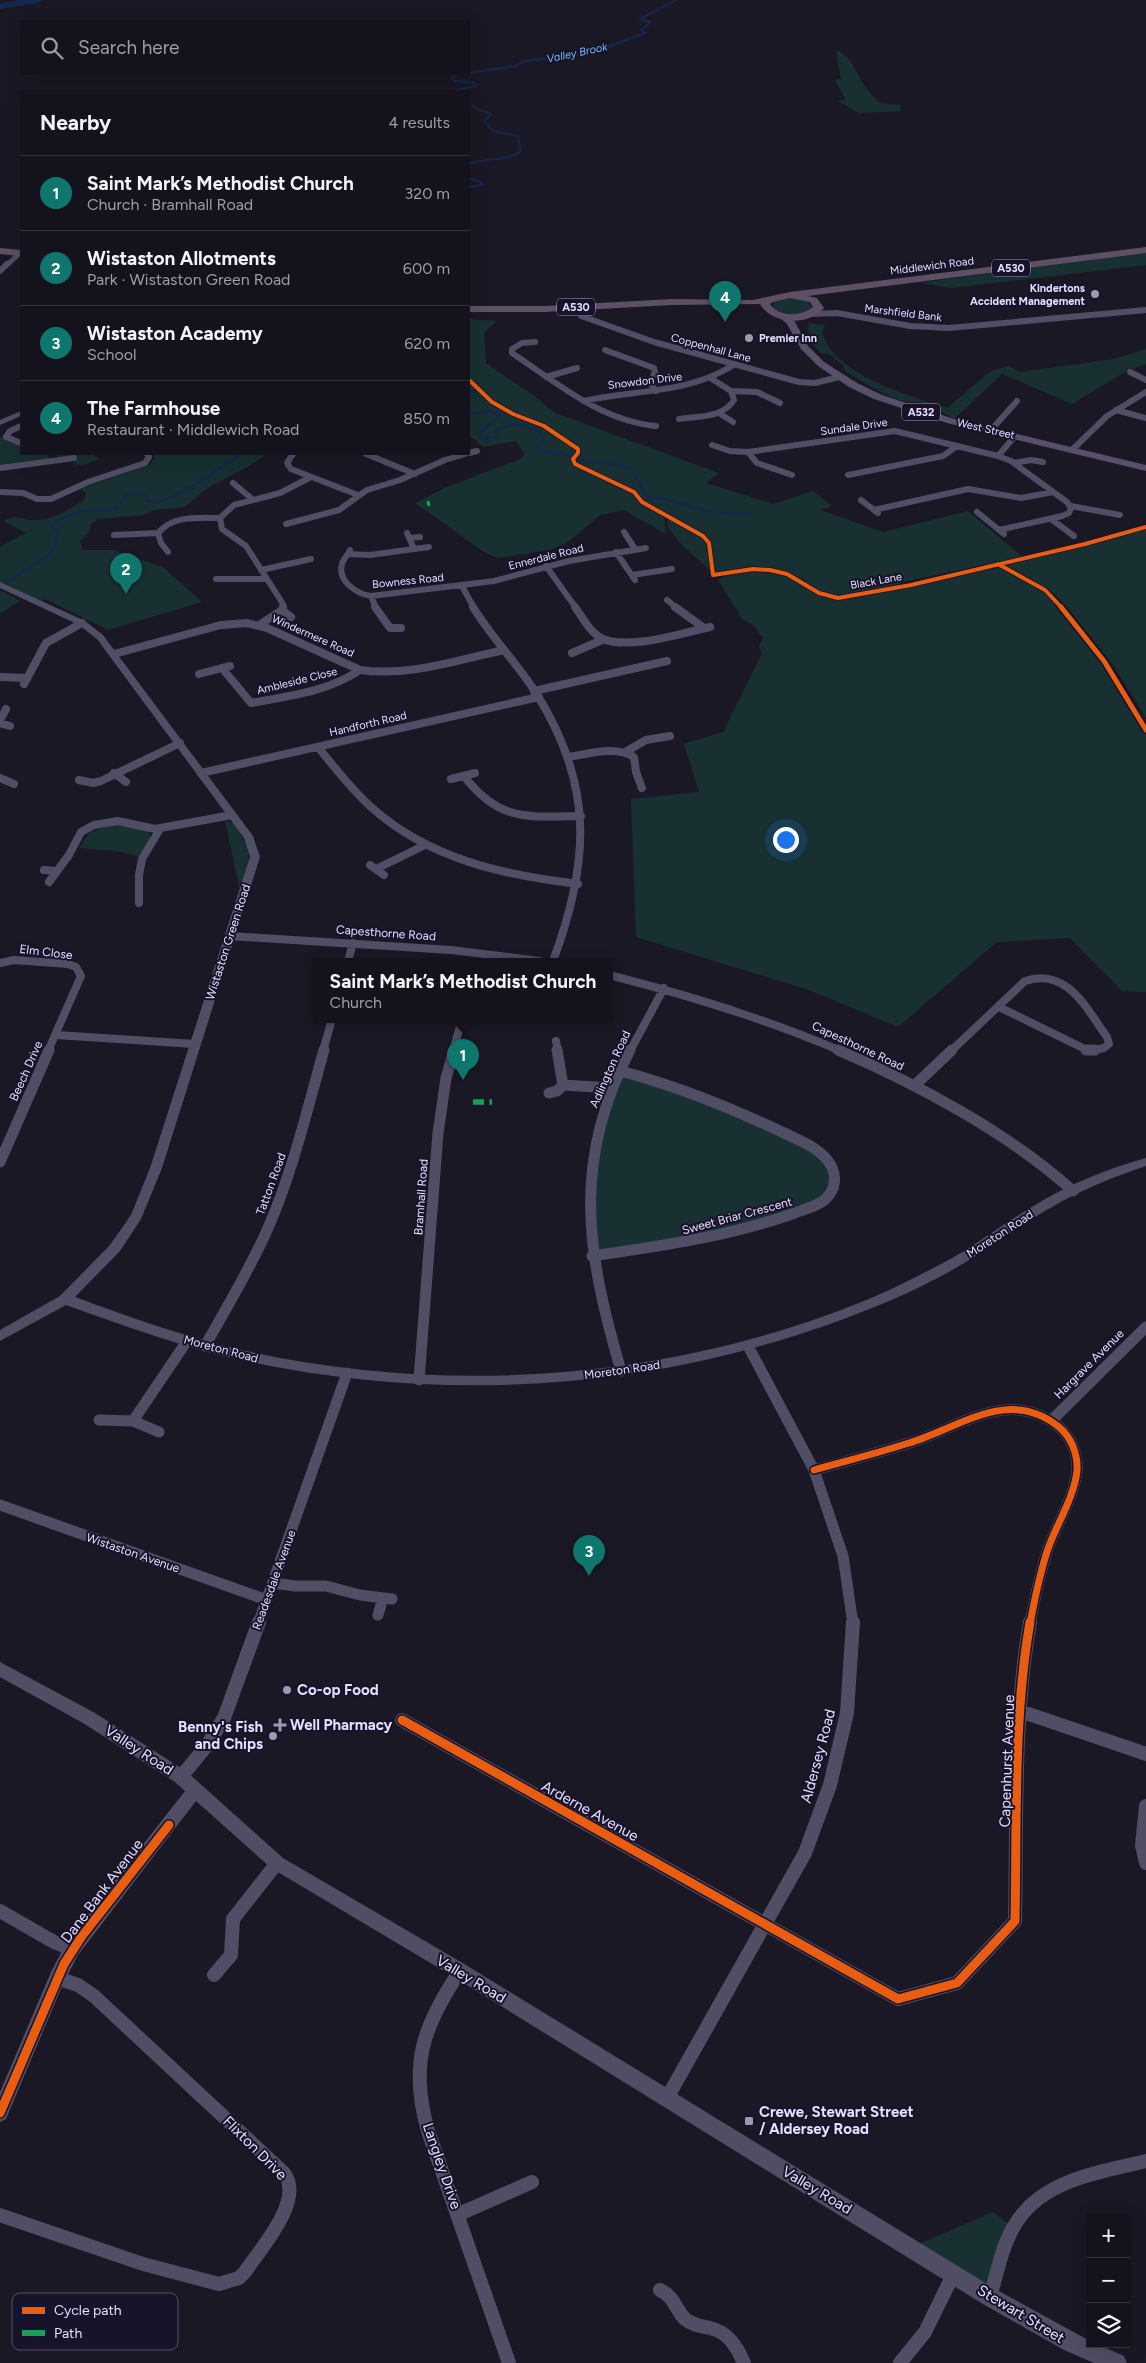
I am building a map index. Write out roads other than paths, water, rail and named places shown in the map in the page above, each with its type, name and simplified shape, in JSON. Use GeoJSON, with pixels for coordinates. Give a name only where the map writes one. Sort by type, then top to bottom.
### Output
{"type":"FeatureCollection","features":[{"type":"Feature","properties":{"kind":"highway","name":"Middlewich Road"},"geometry":{"type":"LineString","coordinates":[[770,300],[790,295],[1146,250]]}},
{"type":"Feature","properties":{"kind":"highway"},"geometry":{"type":"LineString","coordinates":[[0,251],[20,253]]}},
{"type":"Feature","properties":{"kind":"highway","name":"Middlewich Road"},"geometry":{"type":"LineString","coordinates":[[814,309],[820,297],[840,290]]}},
{"type":"Feature","properties":{"kind":"highway"},"geometry":{"type":"LineString","coordinates":[[790,295],[804,297],[814,309]]}},
{"type":"Feature","properties":{"kind":"highway"},"geometry":{"type":"LineString","coordinates":[[770,300],[766,307],[778,314],[814,309]]}},
{"type":"Feature","properties":{"kind":"highway","name":"A530"},"geometry":{"type":"LineString","coordinates":[[470,309],[545,309],[672,302],[756,303],[770,300]]}},
{"type":"Feature","properties":{"kind":"highway","name":"A530"},"geometry":{"type":"LineString","coordinates":[[721,304],[778,314]]}},
{"type":"Feature","properties":{"kind":"main road"},"geometry":{"type":"LineString","coordinates":[[795,328],[814,309]]}},
{"type":"Feature","properties":{"kind":"main road","name":"West Street"},"geometry":{"type":"LineString","coordinates":[[778,314],[795,328],[808,352],[839,377],[864,391],[907,408],[1146,468]]}},
{"type":"Feature","properties":{"kind":"street"},"geometry":{"type":"LineString","coordinates":[[0,271],[20,254]]}},
{"type":"Feature","properties":{"kind":"street","name":"Marshfield Bank"},"geometry":{"type":"LineString","coordinates":[[814,309],[837,313]]}},
{"type":"Feature","properties":{"kind":"street","name":"Marshfield Bank"},"geometry":{"type":"LineString","coordinates":[[814,309],[910,326],[949,328],[1146,310]]}},
{"type":"Feature","properties":{"kind":"street","name":"Coppenhall Lane"},"geometry":{"type":"LineString","coordinates":[[581,316],[654,342],[805,383],[839,377]]}},
{"type":"Feature","properties":{"kind":"street"},"geometry":{"type":"LineString","coordinates":[[535,342],[518,344],[513,347],[512,353],[515,357],[529,363],[546,377],[603,413],[656,426]]}},
{"type":"Feature","properties":{"kind":"street"},"geometry":{"type":"LineString","coordinates":[[613,345],[602,351],[652,366],[655,372],[650,383],[656,391]]}},
{"type":"Feature","properties":{"kind":"street","name":"Snowdon Drive"},"geometry":{"type":"LineString","coordinates":[[583,401],[606,396],[656,391],[712,379],[735,364]]}},
{"type":"Feature","properties":{"kind":"street"},"geometry":{"type":"LineString","coordinates":[[546,377],[578,368]]}},
{"type":"Feature","properties":{"kind":"street"},"geometry":{"type":"LineString","coordinates":[[1130,372],[1146,380]]}},
{"type":"Feature","properties":{"kind":"street"},"geometry":{"type":"LineString","coordinates":[[679,418],[720,413],[726,411],[732,405],[734,397],[731,391],[712,379]]}},
{"type":"Feature","properties":{"kind":"street"},"geometry":{"type":"LineString","coordinates":[[731,391],[745,390],[761,393],[780,403]]}},
{"type":"Feature","properties":{"kind":"street"},"geometry":{"type":"LineString","coordinates":[[1072,450],[1099,423],[1146,392]]}},
{"type":"Feature","properties":{"kind":"street"},"geometry":{"type":"LineString","coordinates":[[991,430],[1017,401]]}},
{"type":"Feature","properties":{"kind":"street"},"geometry":{"type":"LineString","coordinates":[[1116,410],[1146,418]]}},
{"type":"Feature","properties":{"kind":"street"},"geometry":{"type":"LineString","coordinates":[[0,423],[20,413]]}},
{"type":"Feature","properties":{"kind":"street"},"geometry":{"type":"LineString","coordinates":[[720,413],[733,422]]}},
{"type":"Feature","properties":{"kind":"street"},"geometry":{"type":"LineString","coordinates":[[20,426],[10,431],[6,437],[20,443]]}},
{"type":"Feature","properties":{"kind":"street","name":"Sundale Drive"},"geometry":{"type":"LineString","coordinates":[[712,444],[730,451],[748,452],[892,431],[998,456],[1014,463]]}},
{"type":"Feature","properties":{"kind":"street"},"geometry":{"type":"LineString","coordinates":[[998,456],[1015,436]]}},
{"type":"Feature","properties":{"kind":"street"},"geometry":{"type":"LineString","coordinates":[[848,475],[862,474],[943,456],[957,446]]}},
{"type":"Feature","properties":{"kind":"street"},"geometry":{"type":"LineString","coordinates":[[470,453],[477,451]]}},
{"type":"Feature","properties":{"kind":"street"},"geometry":{"type":"LineString","coordinates":[[748,452],[757,463],[792,475]]}},
{"type":"Feature","properties":{"kind":"street"},"geometry":{"type":"LineString","coordinates":[[0,492],[23,493],[41,499],[58,497],[88,482],[145,463],[149,457],[148,455]]}},
{"type":"Feature","properties":{"kind":"street"},"geometry":{"type":"LineString","coordinates":[[292,455],[287,461],[288,467],[358,495]]}},
{"type":"Feature","properties":{"kind":"street"},"geometry":{"type":"LineString","coordinates":[[369,455],[415,474]]}},
{"type":"Feature","properties":{"kind":"street"},"geometry":{"type":"LineString","coordinates":[[286,524],[339,510],[358,495],[465,455]]}},
{"type":"Feature","properties":{"kind":"street"},"geometry":{"type":"LineString","coordinates":[[0,468],[51,458],[74,458]]}},
{"type":"Feature","properties":{"kind":"street"},"geometry":{"type":"LineString","coordinates":[[1014,463],[1030,460],[1043,462]]}},
{"type":"Feature","properties":{"kind":"street"},"geometry":{"type":"LineString","coordinates":[[1014,463],[1070,506],[1085,506],[1120,515]]}},
{"type":"Feature","properties":{"kind":"street"},"geometry":{"type":"LineString","coordinates":[[158,533],[164,526],[176,521],[220,518],[234,505],[280,493],[311,477]]}},
{"type":"Feature","properties":{"kind":"street"},"geometry":{"type":"LineString","coordinates":[[233,483],[252,499]]}},
{"type":"Feature","properties":{"kind":"street"},"geometry":{"type":"LineString","coordinates":[[861,500],[876,511],[968,489],[1021,498],[1053,492]]}},
{"type":"Feature","properties":{"kind":"street"},"geometry":{"type":"LineString","coordinates":[[977,512],[1002,532],[1067,514],[1070,511],[1070,506]]}},
{"type":"Feature","properties":{"kind":"street"},"geometry":{"type":"LineString","coordinates":[[220,518],[222,528],[246,546],[283,604],[282,610],[259,625]]}},
{"type":"Feature","properties":{"kind":"street"},"geometry":{"type":"LineString","coordinates":[[1051,518],[1074,536]]}},
{"type":"Feature","properties":{"kind":"street"},"geometry":{"type":"LineString","coordinates":[[114,536],[129,532],[158,533]]}},
{"type":"Feature","properties":{"kind":"street"},"geometry":{"type":"LineString","coordinates":[[158,533],[164,551]]}},
{"type":"Feature","properties":{"kind":"street"},"geometry":{"type":"LineString","coordinates":[[616,537],[625,534],[635,549]]}},
{"type":"Feature","properties":{"kind":"street"},"geometry":{"type":"LineString","coordinates":[[414,549],[408,535],[420,537]]}},
{"type":"Feature","properties":{"kind":"street","name":"Bowness Road"},"geometry":{"type":"LineString","coordinates":[[429,547],[370,555],[349,552],[342,564],[344,576],[354,591],[371,596],[462,586],[473,609],[536,694],[557,731],[568,756],[581,816],[582,848],[578,884],[568,923],[554,958]]}},
{"type":"Feature","properties":{"kind":"street","name":"Ennerdale Road"},"geometry":{"type":"LineString","coordinates":[[462,586],[513,577],[546,566],[646,548]]}},
{"type":"Feature","properties":{"kind":"street"},"geometry":{"type":"LineString","coordinates":[[616,552],[634,577],[664,573],[672,569]]}},
{"type":"Feature","properties":{"kind":"street"},"geometry":{"type":"LineString","coordinates":[[261,570],[300,559],[311,559]]}},
{"type":"Feature","properties":{"kind":"street"},"geometry":{"type":"LineString","coordinates":[[546,566],[594,633],[602,640]]}},
{"type":"Feature","properties":{"kind":"street"},"geometry":{"type":"LineString","coordinates":[[214,579],[267,579]]}},
{"type":"Feature","properties":{"kind":"street","name":"Wistaston Green Road"},"geometry":{"type":"LineString","coordinates":[[0,584],[82,623],[100,637],[249,838],[255,857],[156,1168],[137,1216],[116,1248],[65,1299],[0,1336]]}},
{"type":"Feature","properties":{"kind":"street"},"geometry":{"type":"LineString","coordinates":[[371,596],[375,607],[390,628],[401,628]]}},
{"type":"Feature","properties":{"kind":"street"},"geometry":{"type":"LineString","coordinates":[[572,653],[602,640],[625,643],[707,628],[667,600]]}},
{"type":"Feature","properties":{"kind":"street"},"geometry":{"type":"LineString","coordinates":[[666,610],[676,607]]}},
{"type":"Feature","properties":{"kind":"street"},"geometry":{"type":"LineString","coordinates":[[282,610],[291,617]]}},
{"type":"Feature","properties":{"kind":"street"},"geometry":{"type":"LineString","coordinates":[[0,677],[25,681],[46,642],[82,623]]}},
{"type":"Feature","properties":{"kind":"street","name":"Windermere Road"},"geometry":{"type":"LineString","coordinates":[[114,654],[228,624],[247,623],[259,625],[360,670],[376,673],[393,673],[504,650]]}},
{"type":"Feature","properties":{"kind":"street","name":"Handforth Road"},"geometry":{"type":"LineString","coordinates":[[202,773],[318,747],[667,662]]}},
{"type":"Feature","properties":{"kind":"street","name":"Ambleside Close"},"geometry":{"type":"LineString","coordinates":[[199,674],[226,667],[251,703],[329,687],[346,680],[360,670]]}},
{"type":"Feature","properties":{"kind":"street"},"geometry":{"type":"LineString","coordinates":[[6,708],[0,722],[10,726]]}},
{"type":"Feature","properties":{"kind":"street"},"geometry":{"type":"LineString","coordinates":[[568,756],[627,751],[646,740],[670,736]]}},
{"type":"Feature","properties":{"kind":"street"},"geometry":{"type":"LineString","coordinates":[[79,780],[96,782],[180,744]]}},
{"type":"Feature","properties":{"kind":"street"},"geometry":{"type":"LineString","coordinates":[[318,747],[336,770],[366,801],[424,845],[454,860],[489,871],[534,880],[578,884]]}},
{"type":"Feature","properties":{"kind":"street"},"geometry":{"type":"LineString","coordinates":[[627,751],[634,757],[636,772],[642,788]]}},
{"type":"Feature","properties":{"kind":"street"},"geometry":{"type":"LineString","coordinates":[[114,773],[126,782]]}},
{"type":"Feature","properties":{"kind":"street"},"geometry":{"type":"LineString","coordinates":[[451,779],[476,773]]}},
{"type":"Feature","properties":{"kind":"street"},"geometry":{"type":"LineString","coordinates":[[464,776],[479,797],[504,810],[531,816],[581,816]]}},
{"type":"Feature","properties":{"kind":"street"},"geometry":{"type":"LineString","coordinates":[[1,779],[14,784]]}},
{"type":"Feature","properties":{"kind":"street"},"geometry":{"type":"LineString","coordinates":[[49,882],[58,871],[81,832],[94,825],[118,821],[160,829],[189,825],[232,815]]}},
{"type":"Feature","properties":{"kind":"street"},"geometry":{"type":"LineString","coordinates":[[139,903],[139,875],[142,859],[160,829]]}},
{"type":"Feature","properties":{"kind":"street"},"geometry":{"type":"LineString","coordinates":[[377,870],[424,845]]}},
{"type":"Feature","properties":{"kind":"street"},"geometry":{"type":"LineString","coordinates":[[44,870],[58,871]]}},
{"type":"Feature","properties":{"kind":"street","name":"Capesthorne Road"},"geometry":{"type":"LineString","coordinates":[[230,936],[353,943],[494,958]]}},
{"type":"Feature","properties":{"kind":"street"},"geometry":{"type":"LineString","coordinates":[[349,958],[353,943]]}},
{"type":"Feature","properties":{"kind":"street","name":"Elm Close"},"geometry":{"type":"LineString","coordinates":[[0,963],[10,960],[68,964],[79,970],[80,979],[56,1035]]}},
{"type":"Feature","properties":{"kind":"street","name":"Capesthorne Road"},"geometry":{"type":"LineString","coordinates":[[613,976],[664,988],[770,1021],[834,1047],[914,1086],[970,1118],[1034,1160],[1073,1191]]}},
{"type":"Feature","properties":{"kind":"street"},"geometry":{"type":"LineString","coordinates":[[914,1086],[998,1007],[1030,978],[1042,976],[1053,978],[1069,989],[1108,1037],[1109,1044],[1104,1048],[1089,1051],[998,1007]]}},
{"type":"Feature","properties":{"kind":"street","name":"Adlington Road"},"geometry":{"type":"LineString","coordinates":[[621,1370],[597,1285],[592,1256],[588,1224],[591,1171],[601,1121],[612,1088],[664,988]]}},
{"type":"Feature","properties":{"kind":"street","name":"Tatton Road"},"geometry":{"type":"LineString","coordinates":[[205,1346],[258,1250],[278,1204],[291,1167],[331,1023]]}},
{"type":"Feature","properties":{"kind":"street","name":"Bramhall Road"},"geometry":{"type":"LineString","coordinates":[[419,1380],[438,1133],[446,1078],[461,1023]]}},
{"type":"Feature","properties":{"kind":"street","name":"Beech Drive"},"geometry":{"type":"LineString","coordinates":[[0,1162],[3,1149],[56,1035],[195,1044]]}},
{"type":"Feature","properties":{"kind":"street"},"geometry":{"type":"LineString","coordinates":[[549,1093],[557,1091],[562,1085],[556,1042]]}},
{"type":"Feature","properties":{"kind":"street","name":"Sweet Briar Crescent"},"geometry":{"type":"LineString","coordinates":[[592,1256],[697,1240],[772,1221],[819,1204],[829,1195],[835,1182],[834,1171],[828,1160],[805,1143],[725,1105],[675,1086],[621,1071]]}},
{"type":"Feature","properties":{"kind":"street"},"geometry":{"type":"LineString","coordinates":[[562,1085],[612,1088]]}},
{"type":"Feature","properties":{"kind":"street","name":"Moreton Road"},"geometry":{"type":"LineString","coordinates":[[65,1299],[205,1346],[275,1362],[347,1373],[419,1380],[540,1379],[621,1370],[690,1359],[748,1346],[817,1324],[905,1288],[965,1256],[1045,1205],[1112,1173],[1146,1162]]}},
{"type":"Feature","properties":{"kind":"street","name":"Hargrave Avenue"},"geometry":{"type":"LineString","coordinates":[[1051,1421],[1146,1327]]}},
{"type":"Feature","properties":{"kind":"street"},"geometry":{"type":"LineString","coordinates":[[133,1421],[188,1341]]}},
{"type":"Feature","properties":{"kind":"street","name":"Aldersey Road"},"geometry":{"type":"LineString","coordinates":[[667,2098],[805,1853],[830,1785],[847,1712],[853,1621],[842,1556],[814,1470],[748,1346]]}},
{"type":"Feature","properties":{"kind":"street","name":"Readesdale Avenue"},"geometry":{"type":"LineString","coordinates":[[180,1777],[208,1744],[224,1718],[347,1373]]}},
{"type":"Feature","properties":{"kind":"street","name":"Capenhurst Avenue"},"geometry":{"type":"LineString","coordinates":[[766,1925],[898,1999],[957,1983],[1015,1920],[1020,1711],[1029,1630],[1038,1582],[1049,1544],[1077,1470],[1075,1449],[1071,1441],[1063,1430],[1051,1421],[1024,1411],[996,1410],[924,1438],[814,1470]]}},
{"type":"Feature","properties":{"kind":"street"},"geometry":{"type":"LineString","coordinates":[[99,1420],[133,1421],[160,1432]]}},
{"type":"Feature","properties":{"kind":"street","name":"Wistaston Avenue"},"geometry":{"type":"LineString","coordinates":[[0,1505],[267,1600]]}},
{"type":"Feature","properties":{"kind":"street"},"geometry":{"type":"LineString","coordinates":[[273,1583],[295,1586],[326,1586],[387,1598],[378,1615]]}},
{"type":"Feature","properties":{"kind":"street","name":"Valley Road"},"geometry":{"type":"LineString","coordinates":[[0,1669],[89,1718],[180,1777],[277,1863],[460,1971],[954,2273]]}},
{"type":"Feature","properties":{"kind":"street"},"geometry":{"type":"LineString","coordinates":[[1020,1711],[1146,1754]]}},
{"type":"Feature","properties":{"kind":"street","name":"Arderne Avenue"},"geometry":{"type":"LineString","coordinates":[[402,1720],[766,1925]]}},
{"type":"Feature","properties":{"kind":"street","name":"Dane Bank Avenue"},"geometry":{"type":"LineString","coordinates":[[0,2113],[57,1978],[72,1949],[196,1790]]}},
{"type":"Feature","properties":{"kind":"street"},"geometry":{"type":"LineString","coordinates":[[1146,1806],[1142,1845],[1146,1863]]}},
{"type":"Feature","properties":{"kind":"street"},"geometry":{"type":"LineString","coordinates":[[214,1974],[229,1959],[231,1953],[230,1928],[233,1919],[277,1863]]}},
{"type":"Feature","properties":{"kind":"street"},"geometry":{"type":"LineString","coordinates":[[0,1911],[46,1938],[72,1949]]}},
{"type":"Feature","properties":{"kind":"street","name":"Langley Drive"},"geometry":{"type":"LineString","coordinates":[[460,1971],[443,1995],[424,2035],[418,2074],[422,2106],[509,2363]]}},
{"type":"Feature","properties":{"kind":"street","name":"Flixton Drive"},"geometry":{"type":"LineString","coordinates":[[0,2215],[143,2264],[219,2284],[240,2278],[270,2237],[290,2202],[290,2184],[284,2173],[94,1996],[78,1985],[57,1978]]}},
{"type":"Feature","properties":{"kind":"street"},"geometry":{"type":"LineString","coordinates":[[990,2296],[1013,2227],[1040,2194],[1064,2183],[1146,2161]]}},
{"type":"Feature","properties":{"kind":"street"},"geometry":{"type":"LineString","coordinates":[[459,2214],[532,2182]]}},
{"type":"Feature","properties":{"kind":"street"},"geometry":{"type":"LineString","coordinates":[[900,2363],[911,2353],[933,2321],[954,2273]]}},
{"type":"Feature","properties":{"kind":"street","name":"Stewart Street"},"geometry":{"type":"LineString","coordinates":[[954,2273],[1071,2344],[1117,2363]]}},
{"type":"Feature","properties":{"kind":"street"},"geometry":{"type":"LineString","coordinates":[[660,2290],[674,2299],[679,2313],[686,2320],[697,2326],[712,2328],[722,2333],[733,2343],[744,2363]]}},
{"type":"Feature","properties":{"kind":"waterway"},"geometry":{"type":"LineString","coordinates":[[0,6],[38,0]]}},
{"type":"Feature","properties":{"kind":"waterway","name":"Valley Brook"},"geometry":{"type":"LineString","coordinates":[[470,73],[515,66],[524,61],[592,53],[645,33],[641,30],[651,22],[640,19],[676,0]]}},
{"type":"Feature","properties":{"kind":"waterway","name":"Valley Brook"},"geometry":{"type":"LineString","coordinates":[[456,75],[452,76],[454,81],[473,82],[476,86],[457,90]]}},
{"type":"Feature","properties":{"kind":"waterway","name":"Valley Brook"},"geometry":{"type":"LineString","coordinates":[[470,103],[477,109],[491,114],[485,121],[493,131],[518,136],[521,151],[509,157],[470,164]]}},
{"type":"Feature","properties":{"kind":"waterway","name":"Valley Brook"},"geometry":{"type":"LineString","coordinates":[[470,179],[479,181],[483,185],[470,187]]}},
{"type":"Feature","properties":{"kind":"waterway","name":"Valley Brook"},"geometry":{"type":"LineString","coordinates":[[470,389],[473,393],[470,396]]}},
{"type":"Feature","properties":{"kind":"waterway","name":"Valley Brook"},"geometry":{"type":"LineString","coordinates":[[470,414],[490,411],[501,415],[480,433],[481,439],[497,437],[496,432],[502,428],[523,425],[535,430],[540,435],[544,441],[537,447],[543,451],[570,455],[586,462],[613,463],[629,468],[639,481],[647,498],[662,498],[705,511],[750,515]]}},
{"type":"Feature","properties":{"kind":"waterway"},"geometry":{"type":"LineString","coordinates":[[0,587],[50,554],[59,533],[52,526],[59,520],[82,512],[116,508],[124,497],[139,492],[146,495],[147,500],[168,499],[195,485],[240,455]]}},
{"type":"Feature","properties":{"kind":"place","name":"Kindertons Accident Management"},"geometry":{"type":"Point","coordinates":[1095,294]}},
{"type":"Feature","properties":{"kind":"place","name":"The Farmhouse"},"geometry":{"type":"Point","coordinates":[725,322]}},
{"type":"Feature","properties":{"kind":"place","name":"Premier Inn"},"geometry":{"type":"Point","coordinates":[749,338]}},
{"type":"Feature","properties":{"kind":"place","name":"Wistaston Allotments"},"geometry":{"type":"Point","coordinates":[126,594]}},
{"type":"Feature","properties":{"kind":"place","name":"Saint Mark’s Methodist Church"},"geometry":{"type":"Point","coordinates":[463,1080]}},
{"type":"Feature","properties":{"kind":"place","name":"Wistaston Academy"},"geometry":{"type":"Point","coordinates":[589,1576]}},
{"type":"Feature","properties":{"kind":"place","name":"Co-op Food"},"geometry":{"type":"Point","coordinates":[287,1690]}},
{"type":"Feature","properties":{"kind":"place","name":"Well Pharmacy"},"geometry":{"type":"Point","coordinates":[280,1725]}},
{"type":"Feature","properties":{"kind":"place","name":"Benny's Fish and Chips"},"geometry":{"type":"Point","coordinates":[273,1736]}},
{"type":"Feature","properties":{"kind":"place","name":"Crewe, Stewart Street / Aldersey Road"},"geometry":{"type":"Point","coordinates":[749,2121]}}]}
